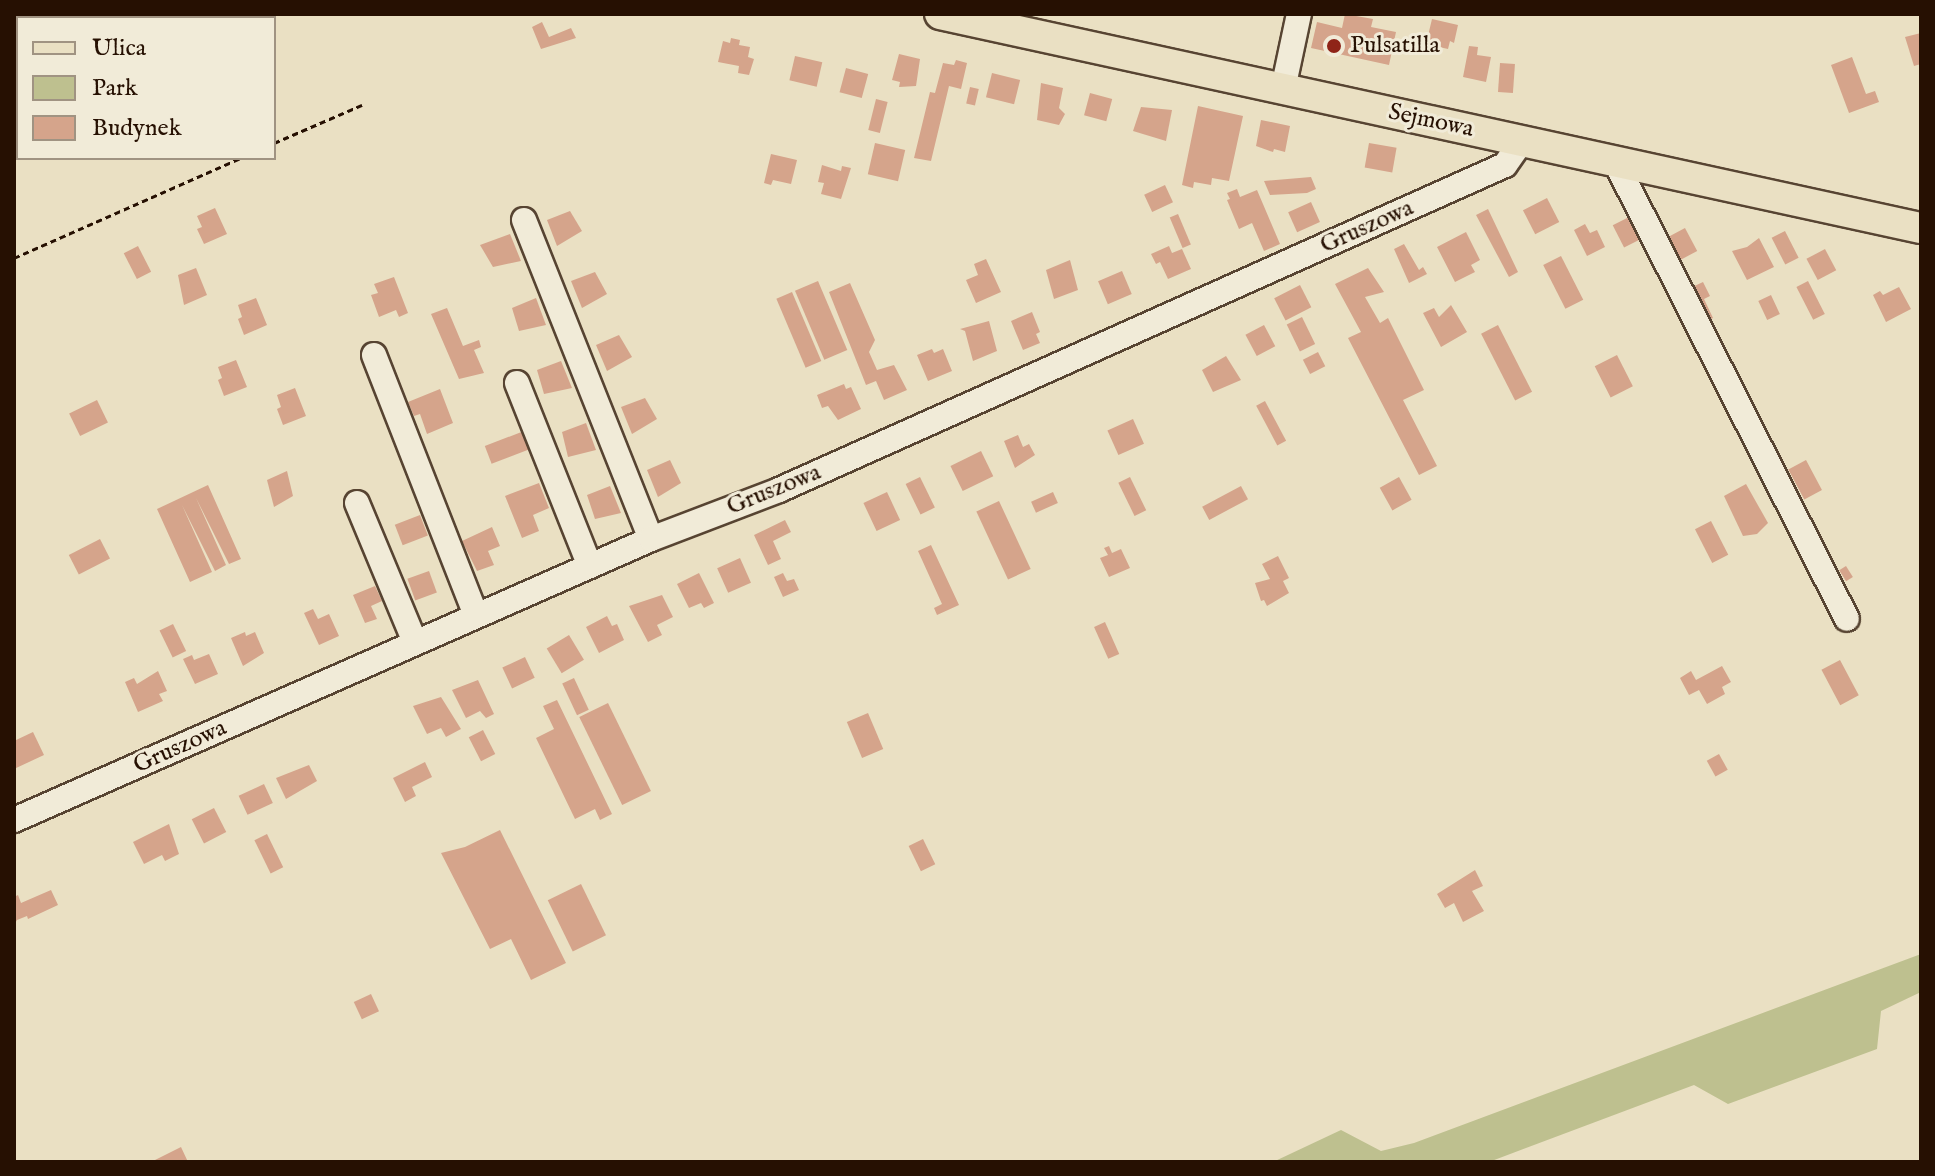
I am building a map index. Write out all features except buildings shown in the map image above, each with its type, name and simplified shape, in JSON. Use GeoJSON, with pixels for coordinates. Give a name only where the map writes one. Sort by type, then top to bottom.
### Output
{"type":"FeatureCollection","features":[{"type":"Feature","properties":{"kind":"main road","name":"Sejmowa"},"geometry":{"type":"LineString","coordinates":[[940,14],[1921,228]]}},
{"type":"Feature","properties":{"kind":"street"},"geometry":{"type":"LineString","coordinates":[[1283,89],[1299,14]]}},
{"type":"Feature","properties":{"kind":"street","name":"Gruszowa"},"geometry":{"type":"LineString","coordinates":[[16,814],[651,539],[779,490],[1505,165],[1522,141]]}},
{"type":"Feature","properties":{"kind":"street"},"geometry":{"type":"LineString","coordinates":[[1615,161],[1847,619]]}},
{"type":"Feature","properties":{"kind":"street"},"geometry":{"type":"LineString","coordinates":[[524,220],[651,539]]}},
{"type":"Feature","properties":{"kind":"street"},"geometry":{"type":"LineString","coordinates":[[374,355],[476,615]]}},
{"type":"Feature","properties":{"kind":"street"},"geometry":{"type":"LineString","coordinates":[[517,383],[590,566]]}},
{"type":"Feature","properties":{"kind":"street"},"geometry":{"type":"LineString","coordinates":[[357,503],[415,642]]}},
{"type":"Feature","properties":{"kind":"path"},"geometry":{"type":"LineString","coordinates":[[276,142],[362,105]]}},
{"type":"Feature","properties":{"kind":"path"},"geometry":{"type":"LineString","coordinates":[[14,258],[236,160]]}},
{"type":"Feature","properties":{"kind":"green space"},"geometry":{"type":"Polygon","coordinates":[[[1921,954],[1921,992],[1881,1011],[1877,1049],[1728,1104],[1694,1085],[1489,1162],[1273,1162],[1341,1130],[1381,1151],[1414,1143],[1921,954]]]}},
{"type":"Feature","properties":{"kind":"place","name":"Pulsatilla"},"geometry":{"type":"Point","coordinates":[1334,46]}}]}
